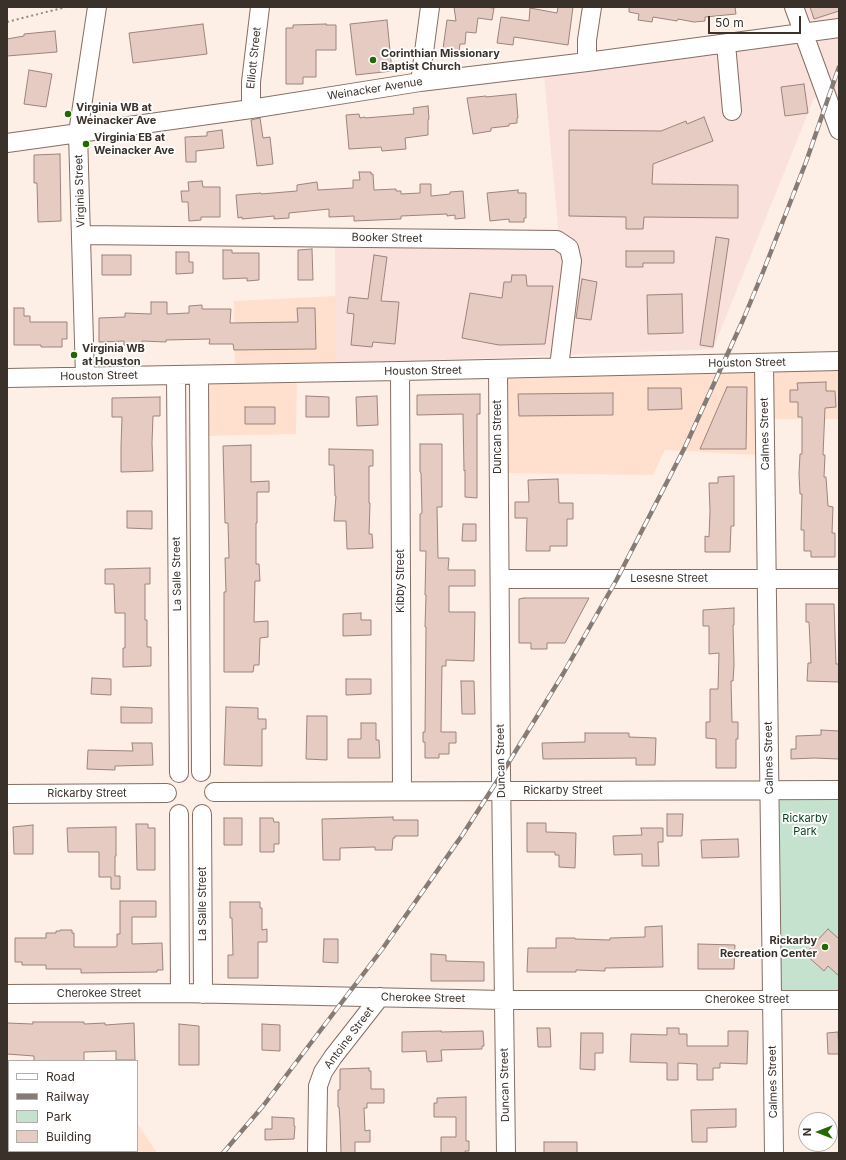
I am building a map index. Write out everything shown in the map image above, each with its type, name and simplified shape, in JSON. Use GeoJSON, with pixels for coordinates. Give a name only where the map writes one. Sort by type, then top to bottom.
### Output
{"type":"FeatureCollection","features":[{"type":"Feature","properties":{"kind":"street","name":"Virginia Street"},"geometry":{"type":"LineString","coordinates":[[85,377],[78,133],[96,7]]}},
{"type":"Feature","properties":{"kind":"street","name":"Elliott Street"},"geometry":{"type":"LineString","coordinates":[[250,109],[250,82],[260,7]]}},
{"type":"Feature","properties":{"kind":"street"},"geometry":{"type":"LineString","coordinates":[[420,82],[430,7]]}},
{"type":"Feature","properties":{"kind":"street"},"geometry":{"type":"LineString","coordinates":[[587,62],[587,40],[592,7]]}},
{"type":"Feature","properties":{"kind":"street"},"geometry":{"type":"LineString","coordinates":[[794,7],[839,130]]}},
{"type":"Feature","properties":{"kind":"street","name":"Weinacker Avenue"},"geometry":{"type":"LineString","coordinates":[[7,143],[250,109],[420,82],[587,62],[839,28]]}},
{"type":"Feature","properties":{"kind":"street"},"geometry":{"type":"LineString","coordinates":[[726,44],[732,111]]}},
{"type":"Feature","properties":{"kind":"street","name":"Booker Street"},"geometry":{"type":"LineString","coordinates":[[81,235],[557,240],[569,248],[572,261],[558,367]]}},
{"type":"Feature","properties":{"kind":"street","name":"Houston Street"},"geometry":{"type":"LineString","coordinates":[[7,378],[839,361]]}},
{"type":"Feature","properties":{"kind":"street","name":"Calmes Street"},"geometry":{"type":"LineString","coordinates":[[764,363],[774,1153]]}},
{"type":"Feature","properties":{"kind":"street","name":"Duncan Street"},"geometry":{"type":"LineString","coordinates":[[498,369],[506,1153]]}},
{"type":"Feature","properties":{"kind":"street","name":"Kibby Street"},"geometry":{"type":"LineString","coordinates":[[400,371],[402,791]]}},
{"type":"Feature","properties":{"kind":"street","name":"La Salle Street"},"geometry":{"type":"LineString","coordinates":[[176,375],[179,773]]}},
{"type":"Feature","properties":{"kind":"street","name":"La Salle Street"},"geometry":{"type":"LineString","coordinates":[[199,375],[201,772]]}},
{"type":"Feature","properties":{"kind":"street","name":"Lesesne Street"},"geometry":{"type":"LineString","coordinates":[[500,578],[839,579]]}},
{"type":"Feature","properties":{"kind":"street"},"geometry":{"type":"LineString","coordinates":[[178,596],[201,596]]}},
{"type":"Feature","properties":{"kind":"street"},"geometry":{"type":"LineString","coordinates":[[190,770],[201,772],[206,775],[213,786],[214,798],[212,804],[208,810],[202,814],[191,817],[179,814],[170,805],[167,793],[170,781],[179,773],[190,770]]}},
{"type":"Feature","properties":{"kind":"street","name":"Rickarby Street"},"geometry":{"type":"LineString","coordinates":[[214,792],[839,790]]}},
{"type":"Feature","properties":{"kind":"street","name":"Rickarby Street"},"geometry":{"type":"LineString","coordinates":[[7,794],[167,793]]}},
{"type":"Feature","properties":{"kind":"street","name":"La Salle Street"},"geometry":{"type":"LineString","coordinates":[[179,814],[180,993]]}},
{"type":"Feature","properties":{"kind":"street","name":"La Salle Street"},"geometry":{"type":"LineString","coordinates":[[202,814],[203,994]]}},
{"type":"Feature","properties":{"kind":"street","name":"Cherokee Street"},"geometry":{"type":"LineString","coordinates":[[7,994],[180,993],[504,1000],[839,1000]]}},
{"type":"Feature","properties":{"kind":"street","name":"Antoine Street"},"geometry":{"type":"LineString","coordinates":[[317,1153],[318,1086],[323,1072],[333,1056],[380,997]]}},
{"type":"Feature","properties":{"kind":"path"},"geometry":{"type":"LineString","coordinates":[[7,22],[66,7]]}},
{"type":"Feature","properties":{"kind":"shaded area"},"geometry":{"type":"Polygon","coordinates":[[[803,7],[839,7],[839,98],[814,98],[713,349],[336,364],[335,245],[560,248],[544,75],[813,38],[803,7]]]}},
{"type":"Feature","properties":{"kind":"shaded area"},"geometry":{"type":"Polygon","coordinates":[[[336,296],[336,364],[297,368],[296,434],[205,436],[205,381],[235,381],[234,301],[336,296]]]}},
{"type":"Feature","properties":{"kind":"shaded area"},"geometry":{"type":"Polygon","coordinates":[[[839,368],[839,419],[773,419],[773,456],[665,450],[653,475],[505,473],[506,376],[839,368]]]}},
{"type":"Feature","properties":{"kind":"shaded area"},"geometry":{"type":"Polygon","coordinates":[[[138,1124],[157,1153],[7,1153],[7,1125],[8,1152],[138,1152],[138,1124]]]}},
{"type":"Feature","properties":{"kind":"green space","name":"Rickarby Park"},"geometry":{"type":"Polygon","coordinates":[[[769,790],[839,790],[839,1000],[772,1000],[769,790]]]}},
{"type":"Feature","properties":{"kind":"building"},"geometry":{"type":"Polygon","coordinates":[[[454,7],[494,8],[492,20],[478,18],[476,33],[466,32],[465,44],[460,44],[459,51],[443,49],[447,20],[456,21],[454,7]]]}},
{"type":"Feature","properties":{"kind":"building"},"geometry":{"type":"Polygon","coordinates":[[[558,7],[573,7],[568,45],[514,37],[513,45],[497,43],[501,17],[529,21],[530,8],[557,13],[558,7]]]}},
{"type":"Feature","properties":{"kind":"building"},"geometry":{"type":"Polygon","coordinates":[[[629,7],[735,7],[736,14],[705,17],[705,21],[694,22],[653,17],[652,22],[638,20],[639,14],[629,12],[629,7]]]}},
{"type":"Feature","properties":{"kind":"building"},"geometry":{"type":"Polygon","coordinates":[[[810,7],[839,7],[839,11],[814,19],[810,7]]]}},
{"type":"Feature","properties":{"kind":"building"},"geometry":{"type":"Polygon","coordinates":[[[387,20],[392,71],[356,75],[350,24],[387,20]]]}},
{"type":"Feature","properties":{"kind":"building"},"geometry":{"type":"Polygon","coordinates":[[[203,24],[207,54],[133,63],[129,33],[203,24]]]}},
{"type":"Feature","properties":{"kind":"building"},"geometry":{"type":"Polygon","coordinates":[[[293,25],[336,25],[336,50],[316,50],[316,77],[303,77],[303,84],[286,84],[286,28],[293,28],[293,25]]]}},
{"type":"Feature","properties":{"kind":"building"},"geometry":{"type":"Polygon","coordinates":[[[55,31],[57,52],[7,56],[7,39],[24,36],[24,34],[55,31]]]}},
{"type":"Feature","properties":{"kind":"building"},"geometry":{"type":"Polygon","coordinates":[[[29,70],[52,74],[46,107],[24,104],[29,70]]]}},
{"type":"Feature","properties":{"kind":"building"},"geometry":{"type":"Polygon","coordinates":[[[804,84],[808,113],[785,116],[781,87],[804,84]]]}},
{"type":"Feature","properties":{"kind":"building"},"geometry":{"type":"Polygon","coordinates":[[[516,94],[517,123],[509,124],[509,126],[491,128],[491,131],[473,134],[467,98],[516,94]]]}},
{"type":"Feature","properties":{"kind":"building"},"geometry":{"type":"Polygon","coordinates":[[[428,106],[428,135],[405,138],[406,149],[382,151],[381,147],[349,149],[346,115],[359,114],[360,118],[365,118],[414,114],[413,108],[428,106]]]}},
{"type":"Feature","properties":{"kind":"building"},"geometry":{"type":"Polygon","coordinates":[[[704,117],[713,141],[653,164],[652,184],[738,185],[738,218],[644,217],[643,229],[626,229],[626,217],[569,216],[569,130],[661,131],[686,121],[687,124],[704,117]]]}},
{"type":"Feature","properties":{"kind":"building"},"geometry":{"type":"Polygon","coordinates":[[[260,118],[263,138],[270,137],[273,164],[257,166],[251,120],[260,118]]]}},
{"type":"Feature","properties":{"kind":"building"},"geometry":{"type":"Polygon","coordinates":[[[222,130],[224,148],[196,151],[196,162],[186,162],[185,137],[207,136],[207,132],[222,130]]]}},
{"type":"Feature","properties":{"kind":"building"},"geometry":{"type":"Polygon","coordinates":[[[60,154],[61,221],[38,222],[37,183],[34,183],[34,155],[60,154]]]}},
{"type":"Feature","properties":{"kind":"building"},"geometry":{"type":"Polygon","coordinates":[[[359,172],[371,172],[371,174],[373,174],[374,190],[396,189],[396,191],[401,191],[401,194],[420,193],[420,184],[431,184],[431,196],[463,191],[465,218],[455,219],[455,215],[447,216],[447,214],[401,216],[401,219],[354,221],[354,216],[329,217],[329,209],[289,213],[289,218],[274,219],[274,216],[242,219],[242,217],[238,218],[236,195],[297,191],[297,185],[317,182],[318,190],[353,188],[353,180],[360,180],[359,172]]]}},
{"type":"Feature","properties":{"kind":"building"},"geometry":{"type":"Polygon","coordinates":[[[202,181],[203,187],[220,187],[220,217],[201,217],[201,220],[189,221],[188,202],[182,202],[181,191],[189,191],[188,182],[202,181]]]}},
{"type":"Feature","properties":{"kind":"building"},"geometry":{"type":"Polygon","coordinates":[[[518,190],[518,193],[526,193],[526,218],[524,218],[524,222],[509,222],[509,219],[490,221],[487,193],[518,190]]]}},
{"type":"Feature","properties":{"kind":"building"},"geometry":{"type":"Polygon","coordinates":[[[716,237],[729,239],[713,347],[700,345],[716,237]]]}},
{"type":"Feature","properties":{"kind":"building"},"geometry":{"type":"Polygon","coordinates":[[[312,249],[313,280],[298,280],[298,250],[312,249]]]}},
{"type":"Feature","properties":{"kind":"building"},"geometry":{"type":"Polygon","coordinates":[[[223,250],[232,250],[232,253],[259,253],[259,280],[247,281],[247,278],[223,279],[223,250]]]}},
{"type":"Feature","properties":{"kind":"building"},"geometry":{"type":"Polygon","coordinates":[[[626,251],[674,251],[674,263],[643,263],[643,267],[626,267],[626,251]]]}},
{"type":"Feature","properties":{"kind":"building"},"geometry":{"type":"Polygon","coordinates":[[[176,252],[189,252],[189,262],[193,262],[193,273],[176,274],[176,252]]]}},
{"type":"Feature","properties":{"kind":"building"},"geometry":{"type":"Polygon","coordinates":[[[102,255],[131,255],[131,275],[102,275],[102,255]]]}},
{"type":"Feature","properties":{"kind":"building"},"geometry":{"type":"Polygon","coordinates":[[[374,255],[387,257],[381,301],[399,302],[395,344],[373,342],[372,347],[351,345],[354,314],[347,313],[349,297],[368,299],[374,255]]]}},
{"type":"Feature","properties":{"kind":"building"},"geometry":{"type":"Polygon","coordinates":[[[512,275],[526,275],[527,286],[553,286],[545,344],[499,345],[462,338],[470,293],[502,298],[504,282],[511,282],[512,275]]]}},
{"type":"Feature","properties":{"kind":"building"},"geometry":{"type":"Polygon","coordinates":[[[582,279],[597,282],[591,320],[576,318],[582,279]]]}},
{"type":"Feature","properties":{"kind":"building"},"geometry":{"type":"Polygon","coordinates":[[[682,294],[683,333],[648,334],[647,295],[682,294]]]}},
{"type":"Feature","properties":{"kind":"building"},"geometry":{"type":"Polygon","coordinates":[[[151,302],[167,302],[167,314],[189,313],[189,306],[202,305],[202,309],[231,309],[230,323],[298,322],[297,308],[315,308],[316,349],[234,350],[233,344],[209,344],[210,339],[166,340],[166,342],[142,341],[142,346],[124,345],[124,341],[99,342],[99,318],[125,317],[125,313],[151,314],[151,302]]]}},
{"type":"Feature","properties":{"kind":"building"},"geometry":{"type":"Polygon","coordinates":[[[14,308],[24,308],[24,316],[30,316],[30,322],[67,322],[67,339],[62,339],[62,347],[14,345],[14,308]]]}},
{"type":"Feature","properties":{"kind":"building"},"geometry":{"type":"Polygon","coordinates":[[[826,382],[826,391],[835,391],[836,407],[825,408],[823,455],[825,455],[824,477],[826,477],[828,506],[833,507],[832,533],[835,533],[835,557],[811,557],[811,551],[804,551],[804,530],[801,530],[802,494],[800,494],[799,474],[800,454],[802,454],[802,417],[798,417],[798,402],[790,402],[790,390],[798,390],[797,383],[826,382]]]}},
{"type":"Feature","properties":{"kind":"building"},"geometry":{"type":"Polygon","coordinates":[[[727,387],[747,387],[746,449],[700,449],[727,387]]]}},
{"type":"Feature","properties":{"kind":"building"},"geometry":{"type":"Polygon","coordinates":[[[648,388],[681,388],[682,409],[648,410],[648,388]]]}},
{"type":"Feature","properties":{"kind":"building"},"geometry":{"type":"Polygon","coordinates":[[[613,393],[613,415],[519,416],[518,394],[613,393]]]}},
{"type":"Feature","properties":{"kind":"building"},"geometry":{"type":"Polygon","coordinates":[[[480,394],[480,414],[477,414],[477,498],[465,497],[463,414],[417,415],[417,395],[480,394]]]}},
{"type":"Feature","properties":{"kind":"building"},"geometry":{"type":"Polygon","coordinates":[[[306,396],[329,397],[329,417],[306,417],[306,396]]]}},
{"type":"Feature","properties":{"kind":"building"},"geometry":{"type":"Polygon","coordinates":[[[377,396],[378,425],[357,426],[356,397],[377,396]]]}},
{"type":"Feature","properties":{"kind":"building"},"geometry":{"type":"Polygon","coordinates":[[[160,397],[160,416],[153,416],[153,471],[121,472],[122,417],[112,417],[112,398],[160,397]]]}},
{"type":"Feature","properties":{"kind":"building"},"geometry":{"type":"Polygon","coordinates":[[[245,407],[275,407],[275,424],[245,424],[245,407]]]}},
{"type":"Feature","properties":{"kind":"building"},"geometry":{"type":"Polygon","coordinates":[[[420,444],[442,444],[442,507],[437,507],[438,558],[449,558],[448,570],[475,570],[475,586],[449,586],[449,612],[475,612],[474,661],[446,660],[446,666],[442,666],[441,732],[456,732],[456,743],[449,743],[449,754],[439,754],[439,758],[425,758],[425,742],[423,742],[423,732],[425,732],[426,551],[420,551],[420,514],[422,513],[420,444]]]}},
{"type":"Feature","properties":{"kind":"building"},"geometry":{"type":"Polygon","coordinates":[[[251,445],[251,482],[269,481],[269,492],[257,492],[256,564],[259,564],[260,581],[255,581],[254,622],[268,621],[268,637],[260,638],[259,665],[254,665],[253,672],[224,672],[224,592],[226,592],[225,558],[229,558],[228,523],[225,523],[223,446],[251,445]]]}},
{"type":"Feature","properties":{"kind":"building"},"geometry":{"type":"Polygon","coordinates":[[[329,449],[373,450],[373,466],[369,466],[369,534],[372,534],[373,548],[347,549],[346,521],[334,521],[336,496],[334,465],[329,465],[329,449]]]}},
{"type":"Feature","properties":{"kind":"building"},"geometry":{"type":"Polygon","coordinates":[[[734,476],[734,526],[731,526],[730,552],[705,552],[705,536],[709,537],[709,483],[718,483],[718,477],[734,476]]]}},
{"type":"Feature","properties":{"kind":"building"},"geometry":{"type":"Polygon","coordinates":[[[558,479],[559,503],[573,503],[573,519],[567,519],[567,546],[550,546],[550,551],[526,551],[527,518],[515,518],[515,502],[529,502],[528,480],[558,479]]]}},
{"type":"Feature","properties":{"kind":"building"},"geometry":{"type":"Polygon","coordinates":[[[127,511],[152,511],[152,529],[127,528],[127,511]]]}},
{"type":"Feature","properties":{"kind":"building"},"geometry":{"type":"Polygon","coordinates":[[[463,524],[476,524],[476,541],[462,541],[463,524]]]}},
{"type":"Feature","properties":{"kind":"building"},"geometry":{"type":"Polygon","coordinates":[[[150,568],[150,584],[145,584],[145,620],[147,620],[147,647],[151,647],[151,666],[123,667],[123,648],[125,648],[125,613],[115,613],[114,584],[105,584],[105,569],[150,568]]]}},
{"type":"Feature","properties":{"kind":"building"},"geometry":{"type":"Polygon","coordinates":[[[589,598],[565,643],[547,643],[547,649],[531,649],[531,643],[519,643],[519,599],[589,598]]]}},
{"type":"Feature","properties":{"kind":"building"},"geometry":{"type":"Polygon","coordinates":[[[806,604],[834,604],[836,664],[839,664],[839,682],[807,681],[808,663],[811,663],[809,622],[806,622],[806,604]]]}},
{"type":"Feature","properties":{"kind":"building"},"geometry":{"type":"Polygon","coordinates":[[[734,608],[734,665],[733,681],[731,681],[732,722],[738,722],[738,739],[736,739],[736,768],[716,768],[716,739],[706,738],[706,722],[710,722],[710,689],[718,689],[719,653],[709,654],[709,626],[703,626],[703,610],[734,608]]]}},
{"type":"Feature","properties":{"kind":"building"},"geometry":{"type":"Polygon","coordinates":[[[361,613],[361,620],[371,620],[371,635],[343,636],[343,614],[361,613]]]}},
{"type":"Feature","properties":{"kind":"building"},"geometry":{"type":"Polygon","coordinates":[[[92,678],[111,679],[111,695],[91,694],[92,678]]]}},
{"type":"Feature","properties":{"kind":"building"},"geometry":{"type":"Polygon","coordinates":[[[346,679],[371,679],[371,694],[346,695],[346,679]]]}},
{"type":"Feature","properties":{"kind":"building"},"geometry":{"type":"Polygon","coordinates":[[[461,681],[474,681],[475,714],[462,714],[461,681]]]}},
{"type":"Feature","properties":{"kind":"building"},"geometry":{"type":"Polygon","coordinates":[[[121,707],[152,708],[152,723],[121,723],[121,707]]]}},
{"type":"Feature","properties":{"kind":"building"},"geometry":{"type":"Polygon","coordinates":[[[226,707],[258,708],[258,719],[266,719],[266,729],[262,729],[262,766],[224,765],[226,707]]]}},
{"type":"Feature","properties":{"kind":"building"},"geometry":{"type":"Polygon","coordinates":[[[307,716],[327,716],[327,760],[306,759],[307,716]]]}},
{"type":"Feature","properties":{"kind":"building"},"geometry":{"type":"Polygon","coordinates":[[[361,723],[376,723],[376,740],[379,740],[380,758],[348,758],[348,739],[361,739],[361,723]]]}},
{"type":"Feature","properties":{"kind":"building"},"geometry":{"type":"Polygon","coordinates":[[[821,730],[839,731],[839,759],[791,759],[791,749],[796,749],[796,736],[821,735],[821,730]]]}},
{"type":"Feature","properties":{"kind":"building"},"geometry":{"type":"Polygon","coordinates":[[[585,733],[629,733],[629,737],[656,738],[655,765],[636,765],[636,758],[543,759],[542,743],[585,742],[585,733]]]}},
{"type":"Feature","properties":{"kind":"building"},"geometry":{"type":"Polygon","coordinates":[[[132,743],[152,743],[153,765],[115,766],[115,770],[87,769],[88,750],[133,751],[132,743]]]}},
{"type":"Feature","properties":{"kind":"building"},"geometry":{"type":"Polygon","coordinates":[[[667,814],[683,814],[682,836],[667,836],[667,814]]]}},
{"type":"Feature","properties":{"kind":"building"},"geometry":{"type":"Polygon","coordinates":[[[393,817],[393,820],[418,820],[418,836],[395,836],[395,838],[393,838],[392,850],[375,850],[375,847],[340,848],[340,860],[323,860],[322,819],[393,817]]]}},
{"type":"Feature","properties":{"kind":"building"},"geometry":{"type":"Polygon","coordinates":[[[224,818],[242,818],[242,845],[224,845],[224,818]]]}},
{"type":"Feature","properties":{"kind":"building"},"geometry":{"type":"Polygon","coordinates":[[[260,818],[273,818],[274,822],[279,822],[279,844],[274,844],[274,852],[260,852],[260,818]]]}},
{"type":"Feature","properties":{"kind":"building"},"geometry":{"type":"Polygon","coordinates":[[[527,823],[546,823],[546,832],[576,833],[575,868],[559,867],[559,855],[555,855],[555,852],[527,852],[527,823]]]}},
{"type":"Feature","properties":{"kind":"building"},"geometry":{"type":"Polygon","coordinates":[[[136,824],[148,824],[148,828],[155,828],[155,870],[137,870],[136,824]]]}},
{"type":"Feature","properties":{"kind":"building"},"geometry":{"type":"Polygon","coordinates":[[[33,825],[33,854],[14,854],[13,827],[33,825]]]}},
{"type":"Feature","properties":{"kind":"building"},"geometry":{"type":"Polygon","coordinates":[[[116,827],[115,876],[120,876],[120,889],[111,889],[111,877],[99,877],[99,852],[68,852],[67,828],[116,827]]]}},
{"type":"Feature","properties":{"kind":"building"},"geometry":{"type":"Polygon","coordinates":[[[641,828],[663,828],[663,842],[658,842],[659,866],[642,866],[642,854],[614,855],[613,836],[642,835],[641,828]]]}},
{"type":"Feature","properties":{"kind":"building"},"geometry":{"type":"Polygon","coordinates":[[[738,839],[739,857],[702,858],[701,840],[738,839]]]}},
{"type":"Feature","properties":{"kind":"building"},"geometry":{"type":"Polygon","coordinates":[[[120,901],[156,901],[156,917],[132,917],[132,944],[162,943],[163,970],[157,970],[157,972],[81,973],[81,969],[46,969],[46,965],[22,965],[22,962],[15,962],[15,938],[46,938],[46,933],[56,933],[56,931],[60,930],[72,930],[72,933],[74,933],[74,947],[116,947],[117,934],[120,934],[120,901]]]}},
{"type":"Feature","properties":{"kind":"building"},"geometry":{"type":"Polygon","coordinates":[[[230,902],[260,902],[260,908],[262,908],[262,930],[267,929],[267,942],[258,942],[258,978],[228,978],[228,955],[233,955],[230,902]]]}},
{"type":"Feature","properties":{"kind":"building"},"geometry":{"type":"Polygon","coordinates":[[[662,926],[663,967],[605,968],[605,971],[576,970],[576,972],[527,972],[528,948],[556,948],[556,938],[610,940],[610,938],[645,937],[645,927],[662,926]]]}},
{"type":"Feature","properties":{"kind":"building","name":"Rickarby Recreation Center"},"geometry":{"type":"Polygon","coordinates":[[[828,929],[839,939],[839,976],[828,966],[824,971],[805,954],[828,929]]]}},
{"type":"Feature","properties":{"kind":"building"},"geometry":{"type":"Polygon","coordinates":[[[324,939],[338,939],[338,963],[323,962],[324,939]]]}},
{"type":"Feature","properties":{"kind":"building"},"geometry":{"type":"Polygon","coordinates":[[[698,944],[735,945],[734,969],[698,969],[698,944]]]}},
{"type":"Feature","properties":{"kind":"building"},"geometry":{"type":"Polygon","coordinates":[[[431,954],[446,955],[446,961],[484,962],[484,981],[431,981],[431,954]]]}},
{"type":"Feature","properties":{"kind":"building"},"geometry":{"type":"Polygon","coordinates":[[[33,1022],[84,1022],[84,1024],[105,1023],[105,1025],[134,1023],[135,1060],[116,1060],[116,1051],[84,1052],[84,1060],[34,1060],[34,1056],[7,1054],[7,1023],[33,1024],[33,1022]]]}},
{"type":"Feature","properties":{"kind":"building"},"geometry":{"type":"Polygon","coordinates":[[[179,1024],[199,1026],[199,1065],[179,1065],[179,1024]]]}},
{"type":"Feature","properties":{"kind":"building"},"geometry":{"type":"Polygon","coordinates":[[[262,1024],[280,1025],[280,1051],[262,1050],[262,1024]]]}},
{"type":"Feature","properties":{"kind":"building"},"geometry":{"type":"Polygon","coordinates":[[[537,1028],[550,1028],[551,1047],[538,1047],[537,1028]]]}},
{"type":"Feature","properties":{"kind":"building"},"geometry":{"type":"Polygon","coordinates":[[[667,1028],[679,1028],[679,1034],[687,1034],[687,1046],[728,1046],[728,1031],[748,1031],[747,1064],[720,1063],[720,1068],[713,1068],[713,1080],[697,1080],[697,1064],[678,1063],[678,1080],[667,1080],[667,1063],[630,1062],[631,1034],[667,1035],[667,1028]]]}},
{"type":"Feature","properties":{"kind":"building"},"geometry":{"type":"Polygon","coordinates":[[[483,1031],[484,1046],[482,1046],[482,1049],[441,1050],[442,1061],[427,1062],[426,1051],[402,1052],[402,1032],[483,1031]]]}},
{"type":"Feature","properties":{"kind":"building"},"geometry":{"type":"Polygon","coordinates":[[[838,1032],[839,1054],[828,1054],[827,1033],[838,1032]]]}},
{"type":"Feature","properties":{"kind":"building"},"geometry":{"type":"Polygon","coordinates":[[[581,1033],[603,1033],[603,1053],[595,1053],[595,1070],[580,1069],[581,1033]]]}},
{"type":"Feature","properties":{"kind":"building"},"geometry":{"type":"Polygon","coordinates":[[[369,1068],[369,1071],[371,1071],[371,1089],[384,1089],[384,1103],[367,1103],[367,1108],[364,1108],[365,1131],[370,1130],[370,1142],[355,1142],[355,1153],[341,1153],[338,1107],[340,1069],[369,1068]]]}},
{"type":"Feature","properties":{"kind":"building"},"geometry":{"type":"Polygon","coordinates":[[[466,1097],[466,1141],[469,1141],[469,1151],[465,1151],[465,1153],[441,1153],[441,1137],[456,1137],[456,1117],[434,1117],[434,1103],[437,1103],[437,1098],[466,1097]]]}},
{"type":"Feature","properties":{"kind":"building"},"geometry":{"type":"Polygon","coordinates":[[[736,1109],[736,1127],[707,1128],[707,1142],[692,1142],[691,1110],[736,1109]]]}},
{"type":"Feature","properties":{"kind":"building"},"geometry":{"type":"Polygon","coordinates":[[[272,1117],[294,1118],[294,1139],[265,1140],[265,1129],[272,1129],[272,1117]]]}},
{"type":"Feature","properties":{"kind":"building"},"geometry":{"type":"Polygon","coordinates":[[[544,1142],[577,1142],[577,1153],[544,1153],[544,1142]]]}},
{"type":"Feature","properties":{"kind":"railway"},"geometry":{"type":"LineString","coordinates":[[223,1153],[263,1106],[383,948],[463,834],[563,674],[617,579],[685,447],[743,320],[806,162],[839,67]]}},
{"type":"Feature","properties":{"kind":"place","name":"Corinthian Missionary Baptist Church"},"geometry":{"type":"Point","coordinates":[373,60]}},
{"type":"Feature","properties":{"kind":"place","name":"Virginia WB at Weinacker Ave"},"geometry":{"type":"Point","coordinates":[68,114]}},
{"type":"Feature","properties":{"kind":"place","name":"Virginia EB at Weinacker Ave"},"geometry":{"type":"Point","coordinates":[86,144]}},
{"type":"Feature","properties":{"kind":"place","name":"Virginia WB at Houston"},"geometry":{"type":"Point","coordinates":[74,355]}},
{"type":"Feature","properties":{"kind":"place","name":"Rickarby Recreation Center"},"geometry":{"type":"Point","coordinates":[825,947]}}]}
